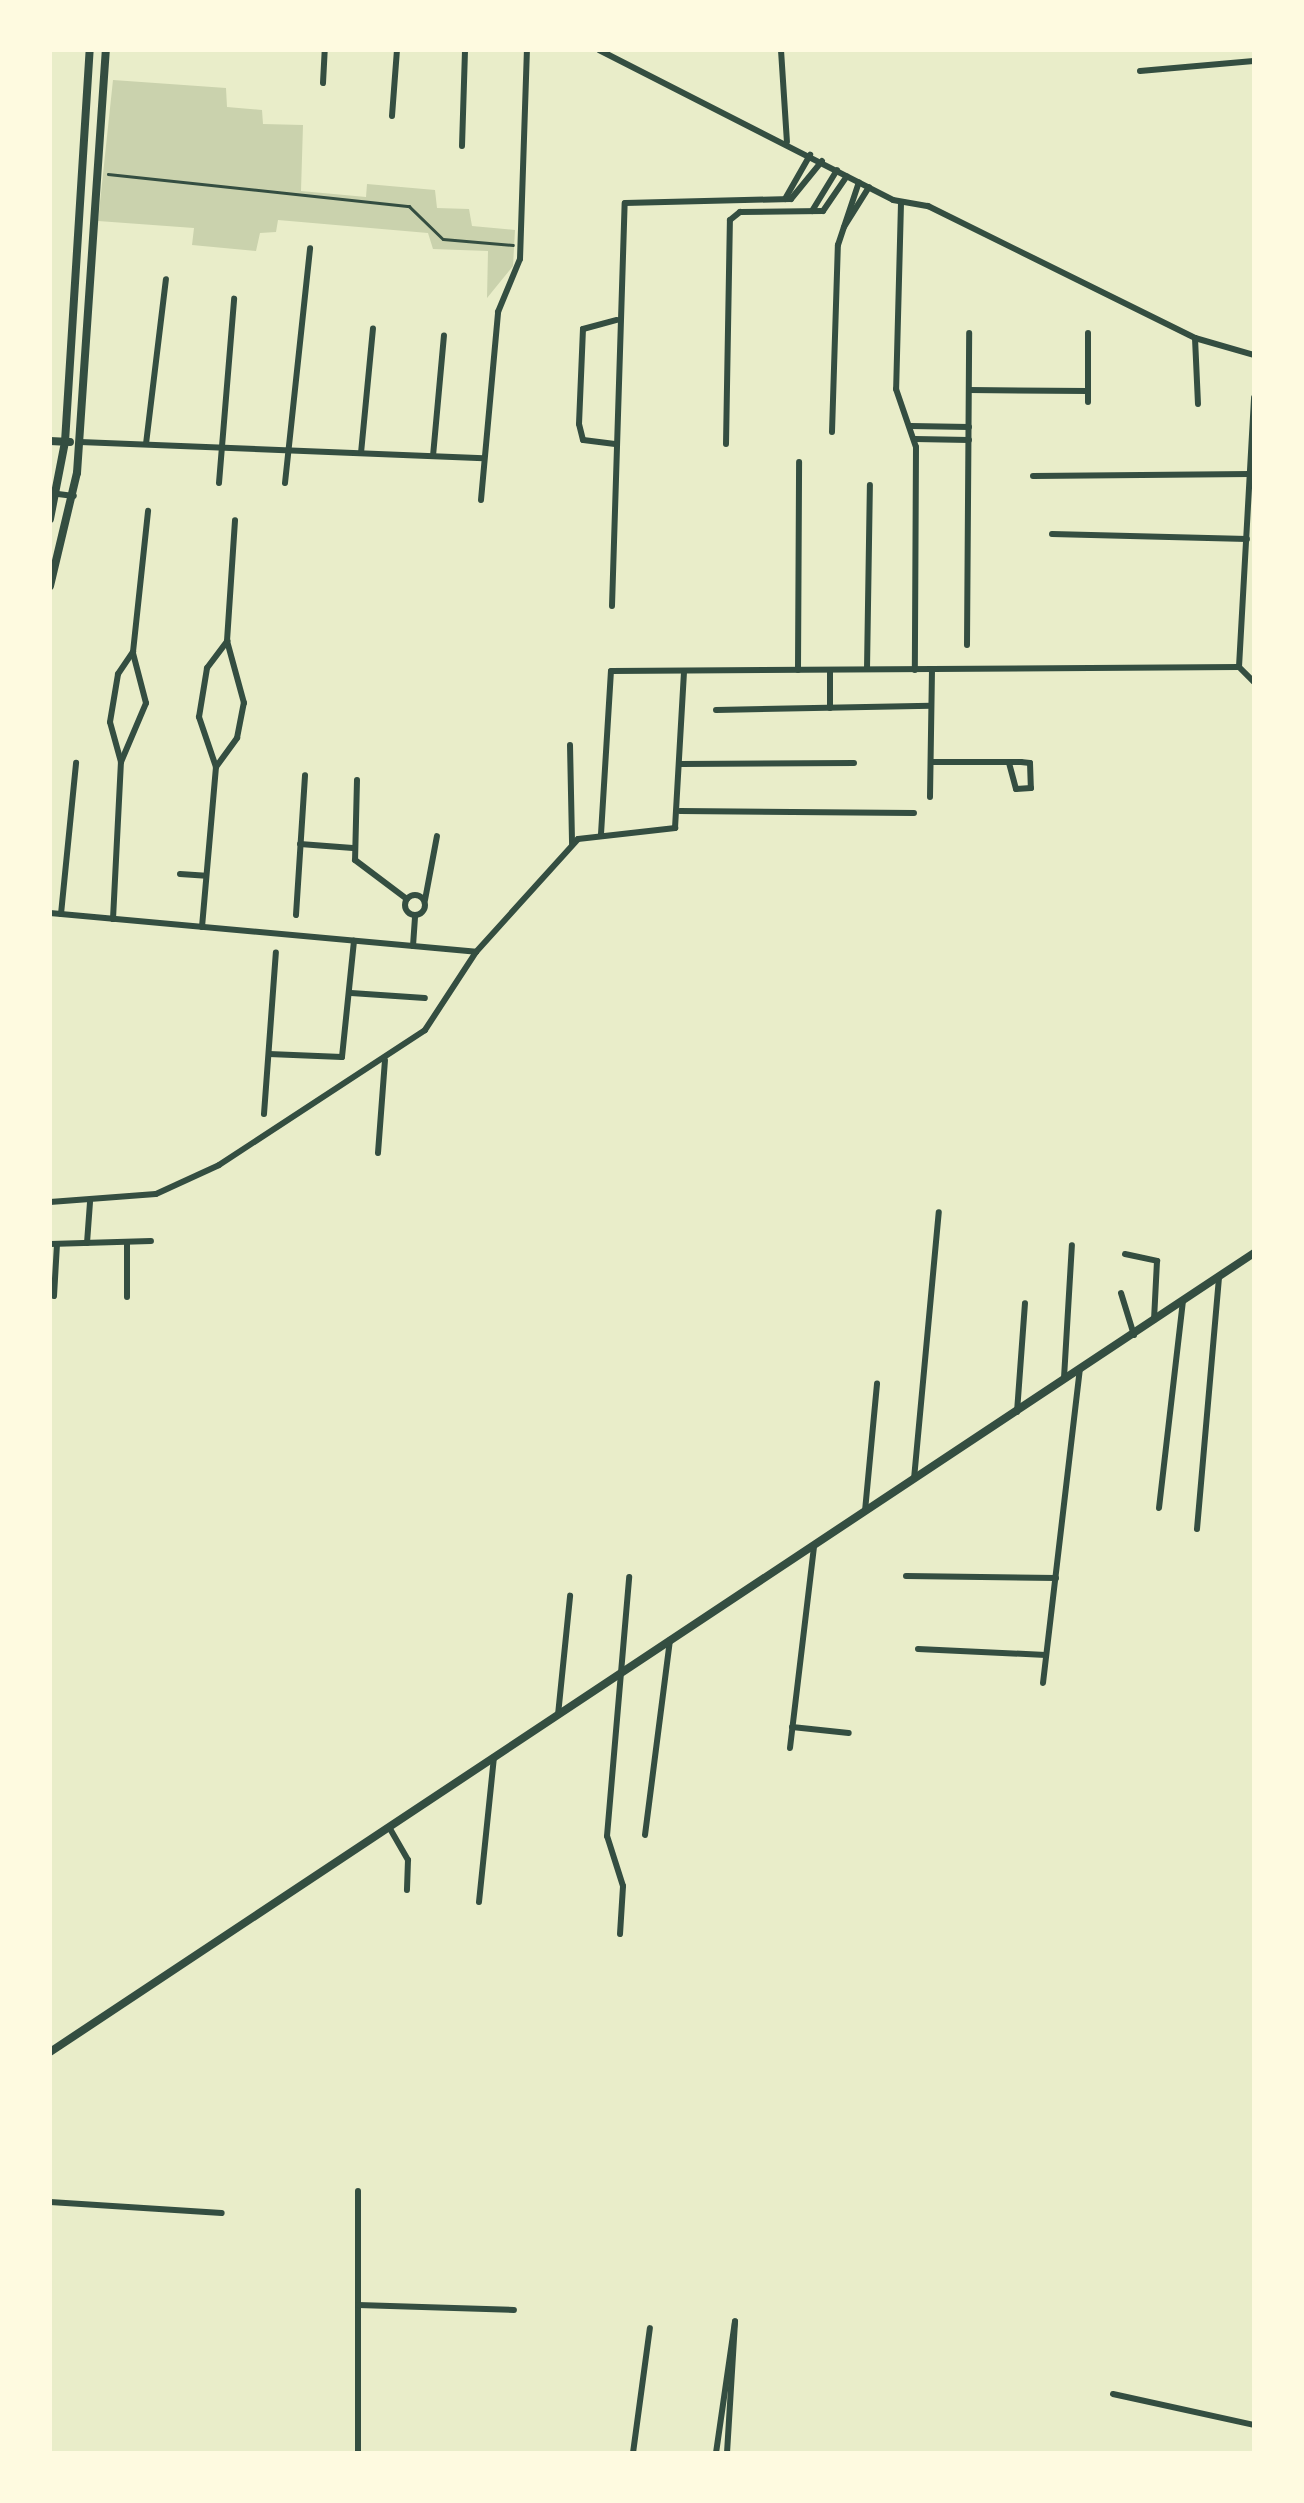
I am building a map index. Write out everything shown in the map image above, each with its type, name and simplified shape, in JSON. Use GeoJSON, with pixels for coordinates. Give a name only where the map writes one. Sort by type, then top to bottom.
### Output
{"type":"FeatureCollection","features":[{"type":"Feature","properties":{"kind":"street"},"geometry":{"type":"LineString","coordinates":[[50,519],[65,442],[90,50]]}},
{"type":"Feature","properties":{"kind":"street"},"geometry":{"type":"LineString","coordinates":[[50,586],[74,496],[80,442],[106,50]]}},
{"type":"Feature","properties":{"kind":"street"},"geometry":{"type":"LineString","coordinates":[[323,83],[324,50]]}},
{"type":"Feature","properties":{"kind":"street"},"geometry":{"type":"LineString","coordinates":[[392,116],[397,50]]}},
{"type":"Feature","properties":{"kind":"street"},"geometry":{"type":"LineString","coordinates":[[462,146],[465,50]]}},
{"type":"Feature","properties":{"kind":"street"},"geometry":{"type":"LineString","coordinates":[[481,500],[498,312],[521,246],[527,50]]}},
{"type":"Feature","properties":{"kind":"street"},"geometry":{"type":"LineString","coordinates":[[599,50],[902,203],[928,206],[1195,338],[1254,355]]}},
{"type":"Feature","properties":{"kind":"street"},"geometry":{"type":"LineString","coordinates":[[781,50],[787,142]]}},
{"type":"Feature","properties":{"kind":"street"},"geometry":{"type":"LineString","coordinates":[[1140,71],[1254,61]]}},
{"type":"Feature","properties":{"kind":"street"},"geometry":{"type":"LineString","coordinates":[[84,136],[100,138]]}},
{"type":"Feature","properties":{"kind":"street"},"geometry":{"type":"LineString","coordinates":[[784,199],[810,155]]}},
{"type":"Feature","properties":{"kind":"street"},"geometry":{"type":"LineString","coordinates":[[612,606],[618,320],[629,200],[784,199],[806,191],[822,162]]}},
{"type":"Feature","properties":{"kind":"street"},"geometry":{"type":"LineString","coordinates":[[811,212],[837,170]]}},
{"type":"Feature","properties":{"kind":"street"},"geometry":{"type":"LineString","coordinates":[[726,444],[730,220],[740,212],[811,212],[834,204],[848,176]]}},
{"type":"Feature","properties":{"kind":"street"},"geometry":{"type":"LineString","coordinates":[[832,432],[843,228],[859,182]]}},
{"type":"Feature","properties":{"kind":"street"},"geometry":{"type":"LineString","coordinates":[[843,228],[868,187]]}},
{"type":"Feature","properties":{"kind":"street"},"geometry":{"type":"LineString","coordinates":[[902,203],[896,389],[915,439],[915,670]]}},
{"type":"Feature","properties":{"kind":"street"},"geometry":{"type":"LineString","coordinates":[[285,482],[310,248]]}},
{"type":"Feature","properties":{"kind":"street"},"geometry":{"type":"LineString","coordinates":[[146,444],[166,279]]}},
{"type":"Feature","properties":{"kind":"street"},"geometry":{"type":"LineString","coordinates":[[220,484],[234,299]]}},
{"type":"Feature","properties":{"kind":"street"},"geometry":{"type":"LineString","coordinates":[[616,444],[582,440],[579,424],[583,329],[618,320]]}},
{"type":"Feature","properties":{"kind":"street"},"geometry":{"type":"LineString","coordinates":[[362,453],[373,330]]}},
{"type":"Feature","properties":{"kind":"street"},"geometry":{"type":"LineString","coordinates":[[967,645],[970,332]]}},
{"type":"Feature","properties":{"kind":"street"},"geometry":{"type":"LineString","coordinates":[[1088,333],[1088,402]]}},
{"type":"Feature","properties":{"kind":"street"},"geometry":{"type":"LineString","coordinates":[[433,456],[444,335]]}},
{"type":"Feature","properties":{"kind":"street"},"geometry":{"type":"LineString","coordinates":[[1195,338],[1198,404]]}},
{"type":"Feature","properties":{"kind":"street"},"geometry":{"type":"LineString","coordinates":[[969,390],[1088,390]]}},
{"type":"Feature","properties":{"kind":"street"},"geometry":{"type":"LineString","coordinates":[[1239,667],[1254,397]]}},
{"type":"Feature","properties":{"kind":"street"},"geometry":{"type":"LineString","coordinates":[[911,426],[969,427]]}},
{"type":"Feature","properties":{"kind":"street"},"geometry":{"type":"LineString","coordinates":[[915,439],[968,440]]}},
{"type":"Feature","properties":{"kind":"street"},"geometry":{"type":"LineString","coordinates":[[50,441],[484,458]]}},
{"type":"Feature","properties":{"kind":"street"},"geometry":{"type":"LineString","coordinates":[[798,670],[799,462]]}},
{"type":"Feature","properties":{"kind":"street"},"geometry":{"type":"LineString","coordinates":[[1033,476],[1250,474]]}},
{"type":"Feature","properties":{"kind":"street"},"geometry":{"type":"LineString","coordinates":[[867,670],[870,485]]}},
{"type":"Feature","properties":{"kind":"street"},"geometry":{"type":"LineString","coordinates":[[53,493],[74,496]]}},
{"type":"Feature","properties":{"kind":"street"},"geometry":{"type":"LineString","coordinates":[[122,762],[110,722],[133,652],[148,511]]}},
{"type":"Feature","properties":{"kind":"street"},"geometry":{"type":"LineString","coordinates":[[216,767],[237,738],[244,703],[227,641],[235,520]]}},
{"type":"Feature","properties":{"kind":"street"},"geometry":{"type":"LineString","coordinates":[[1052,534],[1247,539]]}},
{"type":"Feature","properties":{"kind":"street"},"geometry":{"type":"LineString","coordinates":[[202,927],[216,767],[198,717],[208,668],[227,641]]}},
{"type":"Feature","properties":{"kind":"street"},"geometry":{"type":"LineString","coordinates":[[113,919],[122,762],[146,702],[133,652]]}},
{"type":"Feature","properties":{"kind":"street"},"geometry":{"type":"LineString","coordinates":[[601,834],[603,681],[616,670],[684,673],[1239,667],[1254,682]]}},
{"type":"Feature","properties":{"kind":"street"},"geometry":{"type":"LineString","coordinates":[[930,797],[932,669]]}},
{"type":"Feature","properties":{"kind":"street"},"geometry":{"type":"LineString","coordinates":[[830,670],[830,708]]}},
{"type":"Feature","properties":{"kind":"street"},"geometry":{"type":"LineString","coordinates":[[50,1202],[90,1202],[190,1180],[385,1058],[434,1020],[476,952],[572,844],[601,834],[670,832],[680,810],[684,673]]}},
{"type":"Feature","properties":{"kind":"street"},"geometry":{"type":"LineString","coordinates":[[716,710],[932,706]]}},
{"type":"Feature","properties":{"kind":"street"},"geometry":{"type":"LineString","coordinates":[[570,745],[572,844]]}},
{"type":"Feature","properties":{"kind":"street"},"geometry":{"type":"LineString","coordinates":[[61,914],[76,762]]}},
{"type":"Feature","properties":{"kind":"street"},"geometry":{"type":"LineString","coordinates":[[931,762],[1009,763],[1030,764],[1031,788],[1016,789],[1009,763]]}},
{"type":"Feature","properties":{"kind":"street"},"geometry":{"type":"LineString","coordinates":[[681,764],[854,763]]}},
{"type":"Feature","properties":{"kind":"street"},"geometry":{"type":"LineString","coordinates":[[296,915],[305,774]]}},
{"type":"Feature","properties":{"kind":"street"},"geometry":{"type":"LineString","coordinates":[[357,780],[354,848],[359,868],[407,899],[424,900]]}},
{"type":"Feature","properties":{"kind":"street"},"geometry":{"type":"LineString","coordinates":[[680,810],[914,813]]}},
{"type":"Feature","properties":{"kind":"street"},"geometry":{"type":"LineString","coordinates":[[413,946],[415,915],[424,900],[436,836]]}},
{"type":"Feature","properties":{"kind":"street"},"geometry":{"type":"LineString","coordinates":[[300,844],[354,848]]}},
{"type":"Feature","properties":{"kind":"street"},"geometry":{"type":"LineString","coordinates":[[180,874],[206,876]]}},
{"type":"Feature","properties":{"kind":"street"},"geometry":{"type":"LineString","coordinates":[[407,899],[415,915]]}},
{"type":"Feature","properties":{"kind":"street"},"geometry":{"type":"LineString","coordinates":[[50,913],[476,952]]}},
{"type":"Feature","properties":{"kind":"street"},"geometry":{"type":"LineString","coordinates":[[269,1054],[342,1057],[354,941]]}},
{"type":"Feature","properties":{"kind":"street"},"geometry":{"type":"LineString","coordinates":[[264,1114],[276,952]]}},
{"type":"Feature","properties":{"kind":"street"},"geometry":{"type":"LineString","coordinates":[[351,992],[425,998]]}},
{"type":"Feature","properties":{"kind":"street"},"geometry":{"type":"LineString","coordinates":[[378,1153],[385,1058]]}},
{"type":"Feature","properties":{"kind":"street"},"geometry":{"type":"LineString","coordinates":[[88,1244],[90,1202]]}},
{"type":"Feature","properties":{"kind":"street"},"geometry":{"type":"LineString","coordinates":[[914,1479],[938,1212]]}},
{"type":"Feature","properties":{"kind":"street"},"geometry":{"type":"LineString","coordinates":[[54,1296],[54,1244],[151,1241]]}},
{"type":"Feature","properties":{"kind":"street"},"geometry":{"type":"LineString","coordinates":[[128,1243],[128,1297]]}},
{"type":"Feature","properties":{"kind":"street"},"geometry":{"type":"LineString","coordinates":[[1064,1381],[1072,1245]]}},
{"type":"Feature","properties":{"kind":"street"},"geometry":{"type":"LineString","coordinates":[[50,2052],[1254,1253]]}},
{"type":"Feature","properties":{"kind":"street"},"geometry":{"type":"LineString","coordinates":[[1125,1254],[1156,1261],[1154,1321]]}},
{"type":"Feature","properties":{"kind":"street"},"geometry":{"type":"LineString","coordinates":[[1197,1529],[1219,1277]]}},
{"type":"Feature","properties":{"kind":"street"},"geometry":{"type":"LineString","coordinates":[[1120,1293],[1134,1334]]}},
{"type":"Feature","properties":{"kind":"street"},"geometry":{"type":"LineString","coordinates":[[1159,1508],[1183,1302]]}},
{"type":"Feature","properties":{"kind":"street"},"geometry":{"type":"LineString","coordinates":[[1018,1412],[1025,1303]]}},
{"type":"Feature","properties":{"kind":"street"},"geometry":{"type":"LineString","coordinates":[[1043,1683],[1080,1370]]}},
{"type":"Feature","properties":{"kind":"street"},"geometry":{"type":"LineString","coordinates":[[864,1511],[877,1384]]}},
{"type":"Feature","properties":{"kind":"street"},"geometry":{"type":"LineString","coordinates":[[790,1748],[814,1544]]}},
{"type":"Feature","properties":{"kind":"street"},"geometry":{"type":"LineString","coordinates":[[906,1576],[1056,1578]]}},
{"type":"Feature","properties":{"kind":"street"},"geometry":{"type":"LineString","coordinates":[[620,1934],[623,1886],[607,1836],[628,1577]]}},
{"type":"Feature","properties":{"kind":"street"},"geometry":{"type":"LineString","coordinates":[[558,1714],[570,1596]]}},
{"type":"Feature","properties":{"kind":"street"},"geometry":{"type":"LineString","coordinates":[[646,1835],[670,1639]]}},
{"type":"Feature","properties":{"kind":"street"},"geometry":{"type":"LineString","coordinates":[[918,1649],[1046,1655]]}},
{"type":"Feature","properties":{"kind":"street"},"geometry":{"type":"LineString","coordinates":[[792,1727],[849,1732]]}},
{"type":"Feature","properties":{"kind":"street"},"geometry":{"type":"LineString","coordinates":[[479,1902],[494,1757]]}},
{"type":"Feature","properties":{"kind":"street"},"geometry":{"type":"LineString","coordinates":[[389,1827],[408,1860],[407,1890]]}},
{"type":"Feature","properties":{"kind":"street"},"geometry":{"type":"LineString","coordinates":[[358,2191],[358,2453]]}},
{"type":"Feature","properties":{"kind":"street"},"geometry":{"type":"LineString","coordinates":[[50,2202],[222,2213]]}},
{"type":"Feature","properties":{"kind":"street"},"geometry":{"type":"LineString","coordinates":[[358,2306],[514,2310]]}},
{"type":"Feature","properties":{"kind":"street"},"geometry":{"type":"LineString","coordinates":[[716,2453],[735,2320],[726,2453]]}},
{"type":"Feature","properties":{"kind":"street"},"geometry":{"type":"LineString","coordinates":[[632,2453],[650,2328]]}},
{"type":"Feature","properties":{"kind":"street"},"geometry":{"type":"LineString","coordinates":[[1113,2394],[1254,2425]]}},
{"type":"Feature","properties":{"kind":"street"},"geometry":{"type":"LineString","coordinates":[[718,2434],[728,2436]]}},
{"type":"Feature","properties":{"kind":"path"},"geometry":{"type":"LineString","coordinates":[[97,173],[409,206],[443,239],[521,246]]}},
{"type":"Feature","properties":{"kind":"green space"},"geometry":{"type":"Polygon","coordinates":[[[113,80],[226,88],[227,107],[262,110],[263,124],[303,125],[301,191],[366,197],[367,184],[435,190],[437,208],[469,209],[472,226],[515,230],[513,266],[487,298],[488,251],[433,249],[428,233],[278,220],[276,232],[260,233],[256,251],[192,245],[194,228],[98,221],[113,80]]]}}]}
